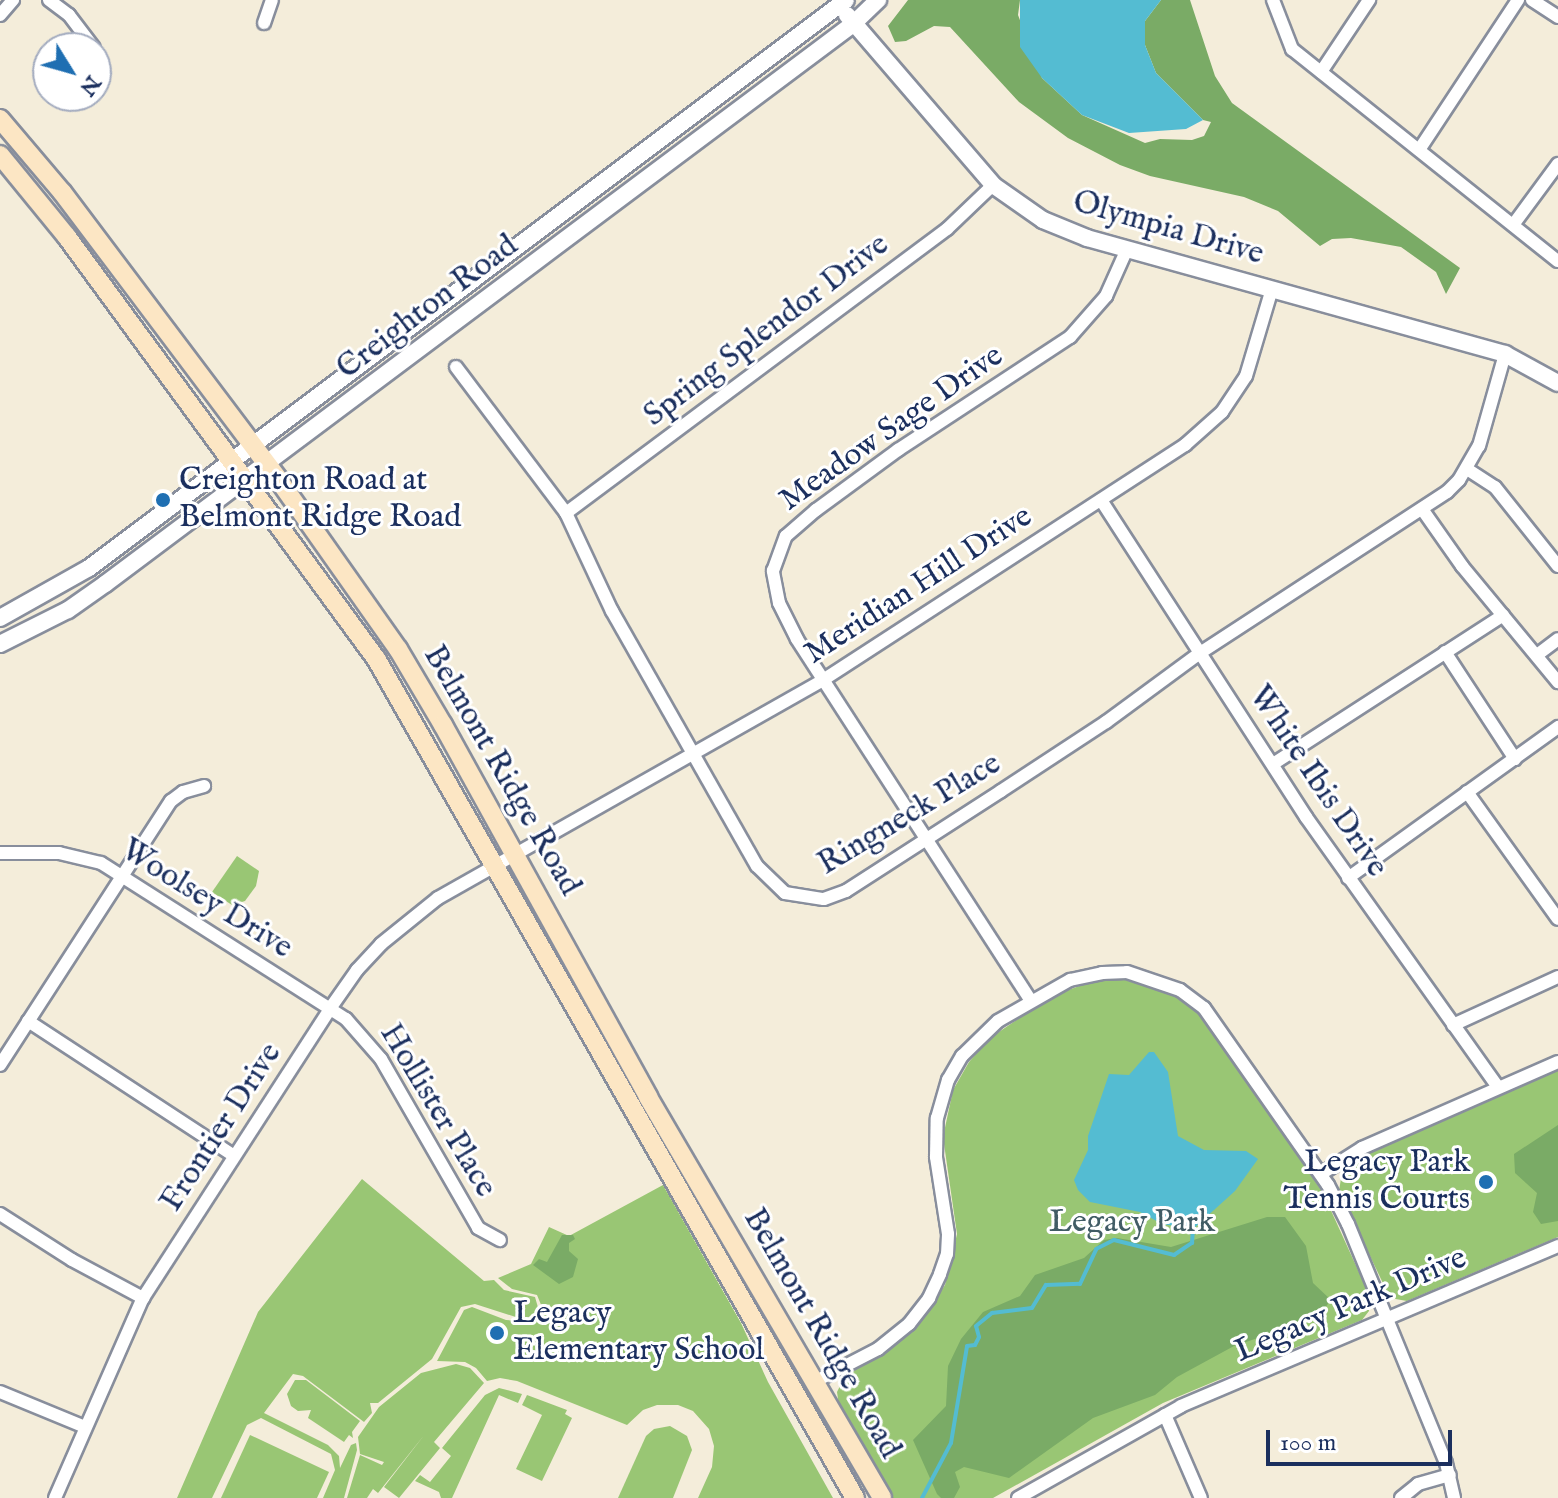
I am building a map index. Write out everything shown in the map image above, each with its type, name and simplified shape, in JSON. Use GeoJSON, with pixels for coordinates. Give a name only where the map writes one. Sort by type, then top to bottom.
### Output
{"type":"FeatureCollection","features":[{"type":"Feature","properties":{"kind":"main road","name":"Belmont Ridge Road"},"geometry":{"type":"LineString","coordinates":[[0,119],[62,192],[252,445],[398,649],[648,1097],[882,1498]]}},
{"type":"Feature","properties":{"kind":"main road","name":"Belmont Ridge Road"},"geometry":{"type":"LineString","coordinates":[[0,155],[38,199],[247,479],[377,660],[493,867],[636,1108],[855,1498]]}},
{"type":"Feature","properties":{"kind":"street"},"geometry":{"type":"LineString","coordinates":[[0,15],[13,0]]}},
{"type":"Feature","properties":{"kind":"street"},"geometry":{"type":"LineString","coordinates":[[49,0],[69,15],[81,32]]}},
{"type":"Feature","properties":{"kind":"street"},"geometry":{"type":"LineString","coordinates":[[264,23],[272,0]]}},
{"type":"Feature","properties":{"kind":"street","name":"Creighton Road"},"geometry":{"type":"LineString","coordinates":[[0,644],[68,610],[267,465],[853,24],[878,0]]}},
{"type":"Feature","properties":{"kind":"street"},"geometry":{"type":"LineString","coordinates":[[1273,0],[1292,49],[1558,261]]}},
{"type":"Feature","properties":{"kind":"street"},"geometry":{"type":"LineString","coordinates":[[1321,72],[1369,0]]}},
{"type":"Feature","properties":{"kind":"street"},"geometry":{"type":"LineString","coordinates":[[1419,150],[1518,0]]}},
{"type":"Feature","properties":{"kind":"street"},"geometry":{"type":"LineString","coordinates":[[1532,0],[1558,17]]}},
{"type":"Feature","properties":{"kind":"street","name":"Creighton Road"},"geometry":{"type":"LineString","coordinates":[[0,618],[89,568],[843,3]]}},
{"type":"Feature","properties":{"kind":"street","name":"Olympia Drive"},"geometry":{"type":"LineString","coordinates":[[843,3],[853,24],[993,185],[1043,220],[1127,249],[1505,354],[1558,383]]}},
{"type":"Feature","properties":{"kind":"street"},"geometry":{"type":"LineString","coordinates":[[1513,225],[1558,164]]}},
{"type":"Feature","properties":{"kind":"street","name":"Spring Splendor Drive"},"geometry":{"type":"LineString","coordinates":[[566,513],[947,229],[993,185]]}},
{"type":"Feature","properties":{"kind":"street","name":"Meadow Sage Drive"},"geometry":{"type":"LineString","coordinates":[[1031,1001],[797,639],[774,588],[773,571],[786,536],[898,450],[1070,337],[1106,296],[1127,249]]}},
{"type":"Feature","properties":{"kind":"street","name":"Meridian Hill Drive"},"geometry":{"type":"LineString","coordinates":[[515,854],[823,680],[1185,445],[1222,412],[1246,376],[1272,289]]}},
{"type":"Feature","properties":{"kind":"street","name":"Ringneck Place"},"geometry":{"type":"LineString","coordinates":[[456,367],[566,513],[612,611],[757,866],[785,893],[824,899],[846,891],[927,839],[1106,722],[1200,653],[1447,492],[1467,469],[1479,446],[1505,354]]}},
{"type":"Feature","properties":{"kind":"street"},"geometry":{"type":"LineString","coordinates":[[1467,469],[1495,487],[1558,566]]}},
{"type":"Feature","properties":{"kind":"street","name":"White Ibis Drive"},"geometry":{"type":"LineString","coordinates":[[1101,500],[1348,878],[1498,1087]]}},
{"type":"Feature","properties":{"kind":"street"},"geometry":{"type":"LineString","coordinates":[[1422,509],[1558,682]]}},
{"type":"Feature","properties":{"kind":"street"},"geometry":{"type":"LineString","coordinates":[[1273,764],[1503,615]]}},
{"type":"Feature","properties":{"kind":"street"},"geometry":{"type":"LineString","coordinates":[[1537,655],[1558,639]]}},
{"type":"Feature","properties":{"kind":"street"},"geometry":{"type":"LineString","coordinates":[[1445,652],[1515,759]]}},
{"type":"Feature","properties":{"kind":"street"},"geometry":{"type":"LineString","coordinates":[[1348,878],[1558,727]]}},
{"type":"Feature","properties":{"kind":"street"},"geometry":{"type":"LineString","coordinates":[[0,1065],[171,801],[183,792],[204,786]]}},
{"type":"Feature","properties":{"kind":"street"},"geometry":{"type":"LineString","coordinates":[[1467,792],[1558,919]]}},
{"type":"Feature","properties":{"kind":"street","name":"Woolsey Drive"},"geometry":{"type":"LineString","coordinates":[[0,853],[59,853],[101,863],[329,1010]]}},
{"type":"Feature","properties":{"kind":"street","name":"Frontier Drive"},"geometry":{"type":"LineString","coordinates":[[55,1498],[143,1298],[357,970],[415,914],[515,854]]}},
{"type":"Feature","properties":{"kind":"street"},"geometry":{"type":"LineString","coordinates":[[816,1381],[878,1349],[909,1324],[929,1298],[947,1254],[946,1209],[936,1157],[941,1100],[962,1056],[977,1038],[1031,1001],[1070,980],[1102,973],[1127,972],[1180,990],[1217,1022],[1321,1174],[1348,1224],[1450,1475],[1454,1498]]}},
{"type":"Feature","properties":{"kind":"street"},"geometry":{"type":"LineString","coordinates":[[1453,1025],[1558,977]]}},
{"type":"Feature","properties":{"kind":"street","name":"Hollister Place"},"geometry":{"type":"LineString","coordinates":[[329,1010],[363,1034],[381,1059],[478,1228],[500,1240]]}},
{"type":"Feature","properties":{"kind":"street"},"geometry":{"type":"LineString","coordinates":[[28,1021],[234,1156]]}},
{"type":"Feature","properties":{"kind":"street"},"geometry":{"type":"LineString","coordinates":[[1321,1174],[1362,1148],[1558,1062]]}},
{"type":"Feature","properties":{"kind":"street"},"geometry":{"type":"LineString","coordinates":[[0,1214],[72,1260],[143,1298]]}},
{"type":"Feature","properties":{"kind":"street","name":"Legacy Park Drive"},"geometry":{"type":"LineString","coordinates":[[1018,1498],[1165,1415],[1558,1246]]}},
{"type":"Feature","properties":{"kind":"street"},"geometry":{"type":"LineString","coordinates":[[0,1392],[85,1427]]}},
{"type":"Feature","properties":{"kind":"street"},"geometry":{"type":"LineString","coordinates":[[1165,1415],[1198,1496]]}},
{"type":"Feature","properties":{"kind":"street"},"geometry":{"type":"LineString","coordinates":[[1401,1498],[1418,1484],[1450,1475]]}},
{"type":"Feature","properties":{"kind":"green space"},"geometry":{"type":"Polygon","coordinates":[[[908,0],[1020,0],[1018,15],[1042,78],[1082,115],[1145,143],[1160,139],[1192,140],[1204,136],[1211,122],[1203,120],[1156,73],[1145,45],[1145,21],[1161,0],[1190,0],[1215,76],[1232,103],[1460,268],[1446,294],[1436,272],[1401,247],[1351,238],[1332,239],[1320,246],[1278,211],[1244,197],[1150,176],[1120,165],[1068,138],[1019,102],[950,27],[934,26],[906,41],[895,42],[888,26],[908,0]]]}},
{"type":"Feature","properties":{"kind":"green space"},"geometry":{"type":"Polygon","coordinates":[[[237,856],[259,871],[256,886],[245,901],[232,905],[212,892],[237,856]]]}},
{"type":"Feature","properties":{"kind":"green space","name":"Legacy Park"},"geometry":{"type":"Polygon","coordinates":[[[1122,979],[1177,996],[1210,1024],[1323,1193],[1368,1292],[1369,1311],[1362,1320],[1163,1403],[993,1498],[891,1498],[839,1406],[837,1392],[846,1374],[887,1351],[915,1329],[945,1285],[957,1234],[943,1137],[953,1090],[969,1062],[990,1038],[1052,996],[1093,981],[1122,979]]]}},
{"type":"Feature","properties":{"kind":"green space"},"geometry":{"type":"Polygon","coordinates":[[[1558,1070],[1558,1237],[1407,1301],[1390,1298],[1339,1191],[1342,1172],[1375,1149],[1558,1070]]]}},
{"type":"Feature","properties":{"kind":"green space"},"geometry":{"type":"Polygon","coordinates":[[[1558,1125],[1558,1221],[1541,1224],[1533,1212],[1537,1193],[1515,1173],[1514,1154],[1558,1125]]]}},
{"type":"Feature","properties":{"kind":"green space"},"geometry":{"type":"Polygon","coordinates":[[[362,1179],[484,1281],[494,1280],[504,1290],[535,1297],[539,1311],[535,1317],[519,1318],[475,1304],[461,1307],[432,1359],[378,1403],[370,1403],[372,1413],[364,1422],[303,1376],[293,1374],[264,1413],[328,1445],[339,1456],[340,1468],[351,1445],[356,1443],[357,1450],[344,1498],[323,1498],[335,1470],[331,1454],[261,1418],[247,1425],[212,1498],[177,1498],[258,1312],[362,1179]]]}},
{"type":"Feature","properties":{"kind":"green space"},"geometry":{"type":"Polygon","coordinates":[[[663,1185],[741,1323],[768,1382],[833,1498],[698,1498],[712,1467],[714,1446],[709,1429],[693,1411],[678,1405],[657,1405],[643,1410],[627,1425],[517,1381],[500,1378],[487,1381],[476,1368],[465,1362],[437,1361],[464,1310],[472,1307],[506,1320],[533,1322],[544,1312],[537,1295],[512,1289],[498,1278],[531,1264],[549,1227],[569,1236],[663,1185]]]}},
{"type":"Feature","properties":{"kind":"green space"},"geometry":{"type":"Polygon","coordinates":[[[1267,1217],[1285,1217],[1306,1246],[1313,1283],[1331,1300],[1324,1309],[1285,1329],[1234,1346],[1177,1377],[1155,1395],[1093,1418],[1009,1478],[964,1467],[955,1472],[960,1487],[954,1498],[941,1498],[937,1494],[913,1440],[946,1406],[948,1366],[961,1339],[983,1312],[1020,1296],[1035,1275],[1084,1258],[1104,1240],[1117,1238],[1171,1247],[1267,1217]]]}},
{"type":"Feature","properties":{"kind":"green space"},"geometry":{"type":"Polygon","coordinates":[[[562,1235],[573,1235],[575,1239],[569,1243],[569,1251],[578,1259],[573,1277],[559,1284],[533,1265],[539,1259],[547,1262],[562,1235]]]}},
{"type":"Feature","properties":{"kind":"green space"},"geometry":{"type":"Polygon","coordinates":[[[456,1364],[470,1368],[484,1383],[434,1442],[440,1448],[399,1498],[384,1487],[425,1434],[378,1493],[373,1489],[367,1498],[347,1498],[360,1455],[382,1465],[384,1462],[360,1454],[358,1437],[379,1407],[421,1373],[456,1364]]]}},
{"type":"Feature","properties":{"kind":"green space"},"geometry":{"type":"Polygon","coordinates":[[[295,1380],[306,1380],[360,1421],[352,1432],[353,1438],[349,1435],[344,1442],[308,1418],[311,1410],[298,1411],[291,1406],[287,1394],[295,1380]]]}},
{"type":"Feature","properties":{"kind":"green space"},"geometry":{"type":"Polygon","coordinates":[[[499,1388],[522,1394],[518,1403],[499,1395],[452,1498],[441,1498],[439,1492],[415,1481],[420,1475],[430,1482],[451,1456],[442,1448],[485,1395],[499,1388]]]}},
{"type":"Feature","properties":{"kind":"green space"},"geometry":{"type":"Polygon","coordinates":[[[527,1395],[567,1410],[565,1414],[572,1418],[542,1481],[516,1469],[542,1415],[522,1405],[527,1395]]]}},
{"type":"Feature","properties":{"kind":"green space"},"geometry":{"type":"Polygon","coordinates":[[[670,1426],[687,1436],[692,1450],[673,1498],[618,1498],[646,1436],[654,1429],[670,1426]]]}},
{"type":"Feature","properties":{"kind":"green space"},"geometry":{"type":"Polygon","coordinates":[[[250,1435],[329,1472],[317,1498],[221,1498],[250,1435]]]}},
{"type":"Feature","properties":{"kind":"water"},"geometry":{"type":"Polygon","coordinates":[[[1020,0],[1161,0],[1145,21],[1145,45],[1156,73],[1203,120],[1186,129],[1129,133],[1082,115],[1042,78],[1020,47],[1020,0]]]}},
{"type":"Feature","properties":{"kind":"water"},"geometry":{"type":"Polygon","coordinates":[[[1149,1052],[1154,1052],[1168,1072],[1178,1136],[1204,1150],[1246,1151],[1258,1159],[1235,1191],[1193,1229],[1162,1224],[1140,1212],[1090,1202],[1078,1190],[1074,1180],[1088,1150],[1088,1136],[1109,1074],[1129,1075],[1149,1052]]]}},
{"type":"Feature","properties":{"kind":"waterway"},"geometry":{"type":"LineString","coordinates":[[922,1498],[951,1443],[967,1346],[975,1345],[979,1337],[976,1326],[992,1313],[1032,1308],[1046,1285],[1080,1284],[1096,1249],[1114,1240],[1174,1255],[1192,1243],[1193,1229]]}},
{"type":"Feature","properties":{"kind":"place","name":"Creighton Road at Belmont Ridge Road"},"geometry":{"type":"Point","coordinates":[163,500]}},
{"type":"Feature","properties":{"kind":"place","name":"Legacy Park Tennis Courts"},"geometry":{"type":"Point","coordinates":[1486,1182]}},
{"type":"Feature","properties":{"kind":"place","name":"Legacy Elementary School"},"geometry":{"type":"Point","coordinates":[497,1333]}}]}
